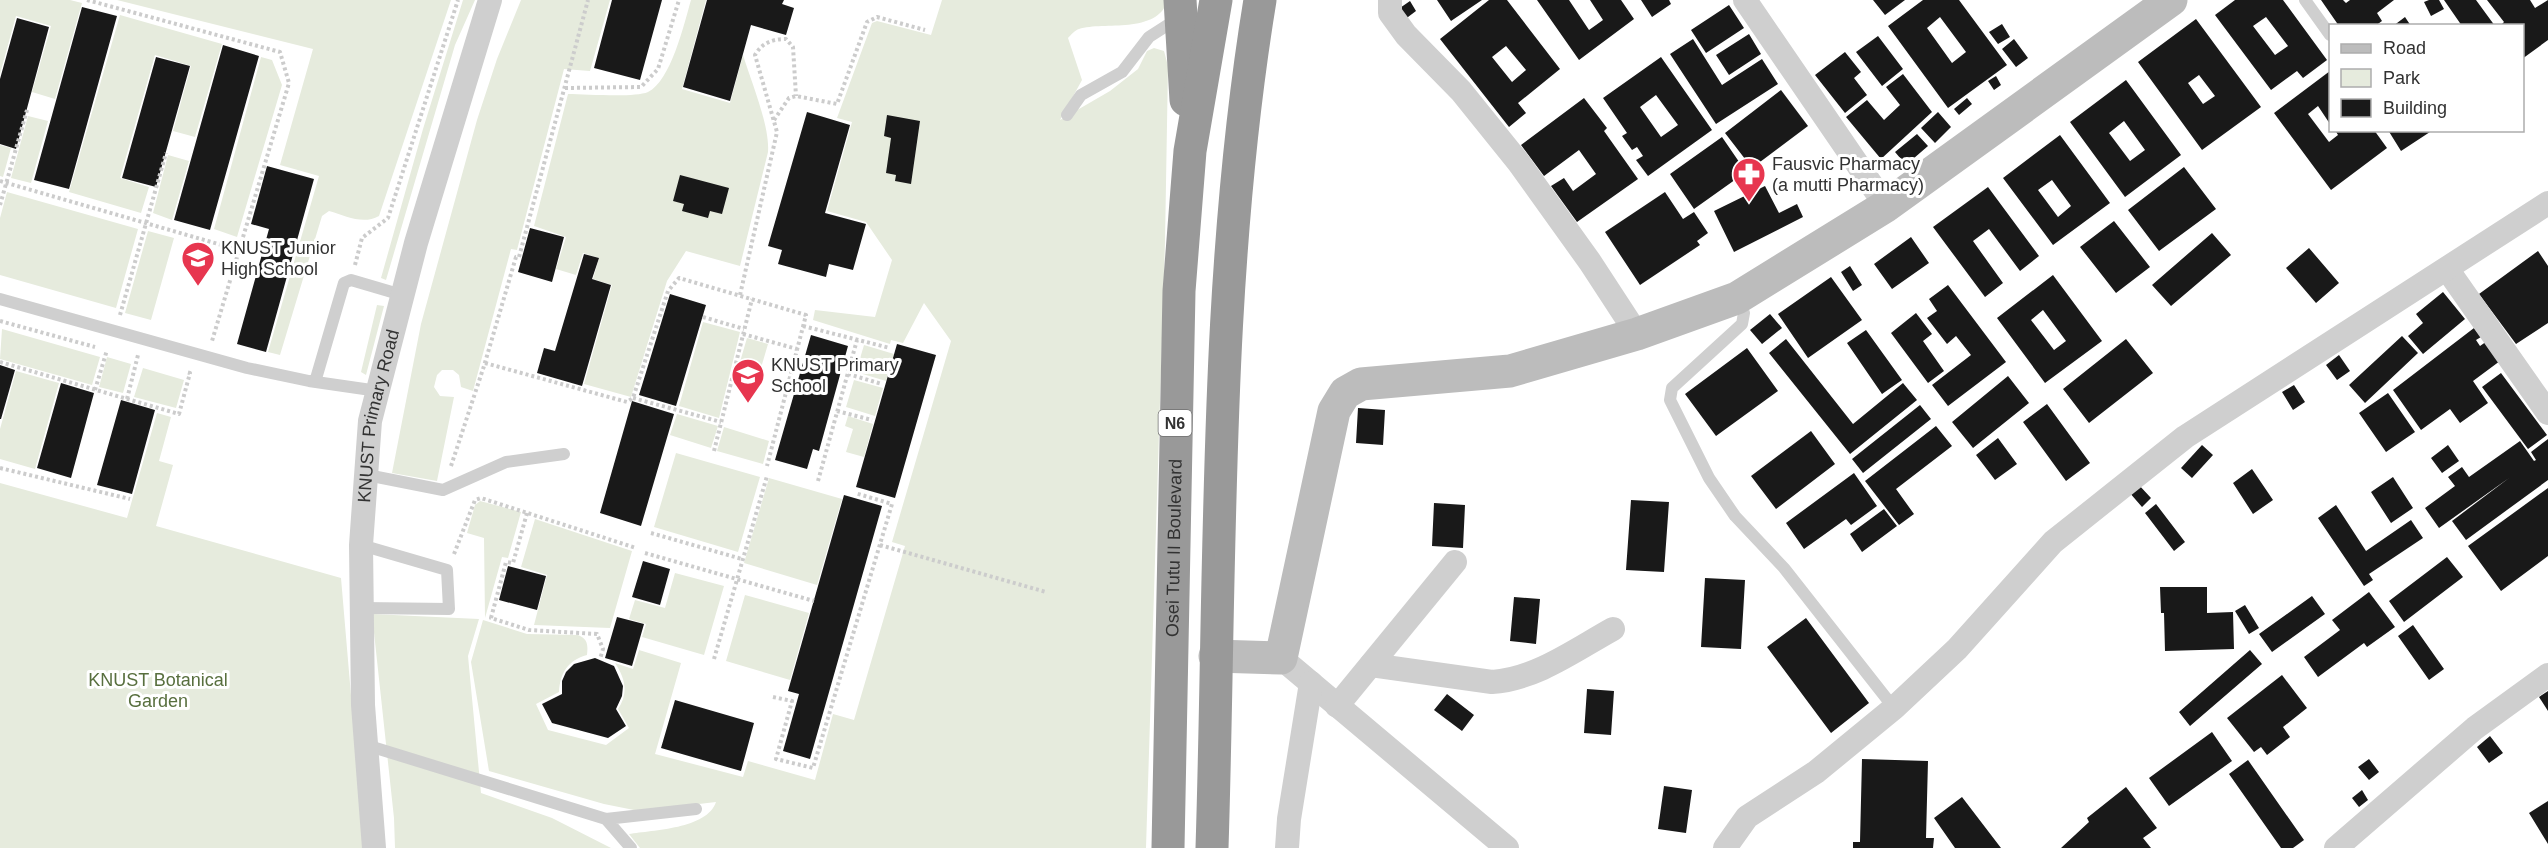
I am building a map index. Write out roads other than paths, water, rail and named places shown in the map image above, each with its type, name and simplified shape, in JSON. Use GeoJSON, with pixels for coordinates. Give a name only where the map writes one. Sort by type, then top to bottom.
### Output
{"type":"FeatureCollection","features":[{"type":"Feature","properties":{"kind":"highway","name":"Osei Tutu II Boulevard"},"geometry":{"type":"LineString","coordinates":[[1168,848],[1179,291],[1190,151],[1216,0]]}},
{"type":"Feature","properties":{"kind":"highway"},"geometry":{"type":"LineString","coordinates":[[1212,848],[1215,656],[1227,324],[1241,131],[1260,0]]}},
{"type":"Feature","properties":{"kind":"highway"},"geometry":{"type":"LineString","coordinates":[[1180,8],[1190,151]]}},
{"type":"Feature","properties":{"kind":"street","name":"KNUST Primary Road"},"geometry":{"type":"LineString","coordinates":[[374,848],[363,705],[361,545],[370,421],[416,243],[490,0]]}},
{"type":"Feature","properties":{"kind":"street"},"geometry":{"type":"LineString","coordinates":[[1390,0],[1390,13],[1406,36],[1461,91],[1519,163],[1590,262],[1637,334]]}},
{"type":"Feature","properties":{"kind":"street"},"geometry":{"type":"LineString","coordinates":[[1745,0],[1886,206]]}},
{"type":"Feature","properties":{"kind":"street"},"geometry":{"type":"LineString","coordinates":[[1281,658],[1334,411],[1345,393],[1361,384],[1510,371],[1637,334],[1737,298],[1886,206],[2171,0]]}},
{"type":"Feature","properties":{"kind":"street"},"geometry":{"type":"LineString","coordinates":[[1725,848],[1747,817],[1816,772],[1894,708],[1957,649],[2053,542],[2185,436],[2548,203]]}},
{"type":"Feature","properties":{"kind":"street"},"geometry":{"type":"LineString","coordinates":[[2447,269],[2548,413]]}},
{"type":"Feature","properties":{"kind":"street"},"geometry":{"type":"LineString","coordinates":[[1337,706],[1455,562]]}},
{"type":"Feature","properties":{"kind":"street"},"geometry":{"type":"LineString","coordinates":[[1371,665],[1492,682],[1512,681],[1531,674],[1613,629]]}},
{"type":"Feature","properties":{"kind":"street"},"geometry":{"type":"LineString","coordinates":[[1215,656],[1281,658],[1507,848]]}},
{"type":"Feature","properties":{"kind":"street"},"geometry":{"type":"LineString","coordinates":[[2336,848],[2475,728],[2548,675]]}},
{"type":"Feature","properties":{"kind":"street"},"geometry":{"type":"LineString","coordinates":[[1287,848],[1289,819],[1311,683]]}},
{"type":"Feature","properties":{"kind":"lane"},"geometry":{"type":"LineString","coordinates":[[2305,0],[2329,32]]}},
{"type":"Feature","properties":{"kind":"lane"},"geometry":{"type":"LineString","coordinates":[[1067,115],[1082,95],[1122,72],[1149,37],[1180,8]]}},
{"type":"Feature","properties":{"kind":"lane"},"geometry":{"type":"LineString","coordinates":[[315,382],[344,283],[351,280],[402,294]]}},
{"type":"Feature","properties":{"kind":"lane"},"geometry":{"type":"LineString","coordinates":[[1737,298],[1744,313],[1742,324],[1672,388],[1670,400],[1709,478],[1735,516],[1784,568],[1894,708]]}},
{"type":"Feature","properties":{"kind":"lane"},"geometry":{"type":"LineString","coordinates":[[0,299],[114,333],[247,368],[315,382],[378,391]]}},
{"type":"Feature","properties":{"kind":"lane"},"geometry":{"type":"LineString","coordinates":[[367,475],[443,490],[507,462],[564,454]]}},
{"type":"Feature","properties":{"kind":"lane"},"geometry":{"type":"LineString","coordinates":[[361,545],[447,570],[449,609],[362,608]]}},
{"type":"Feature","properties":{"kind":"lane"},"geometry":{"type":"LineString","coordinates":[[366,745],[606,819],[696,809]]}},
{"type":"Feature","properties":{"kind":"lane"},"geometry":{"type":"LineString","coordinates":[[606,819],[631,848]]}},
{"type":"Feature","properties":{"kind":"place","name":"Fausvic Pharmacy (a mutti Pharmacy)"},"geometry":{"type":"Point","coordinates":[1749,203]}},
{"type":"Feature","properties":{"kind":"place","name":"KNUST Junior High School"},"geometry":{"type":"Point","coordinates":[198,287]}},
{"type":"Feature","properties":{"kind":"place","name":"KNUST Primary School"},"geometry":{"type":"Point","coordinates":[748,404]}},
{"type":"Feature","properties":{"kind":"park label","name":"KNUST Botanical Garden"},"geometry":{"type":"Point","coordinates":[158,690]}}]}
